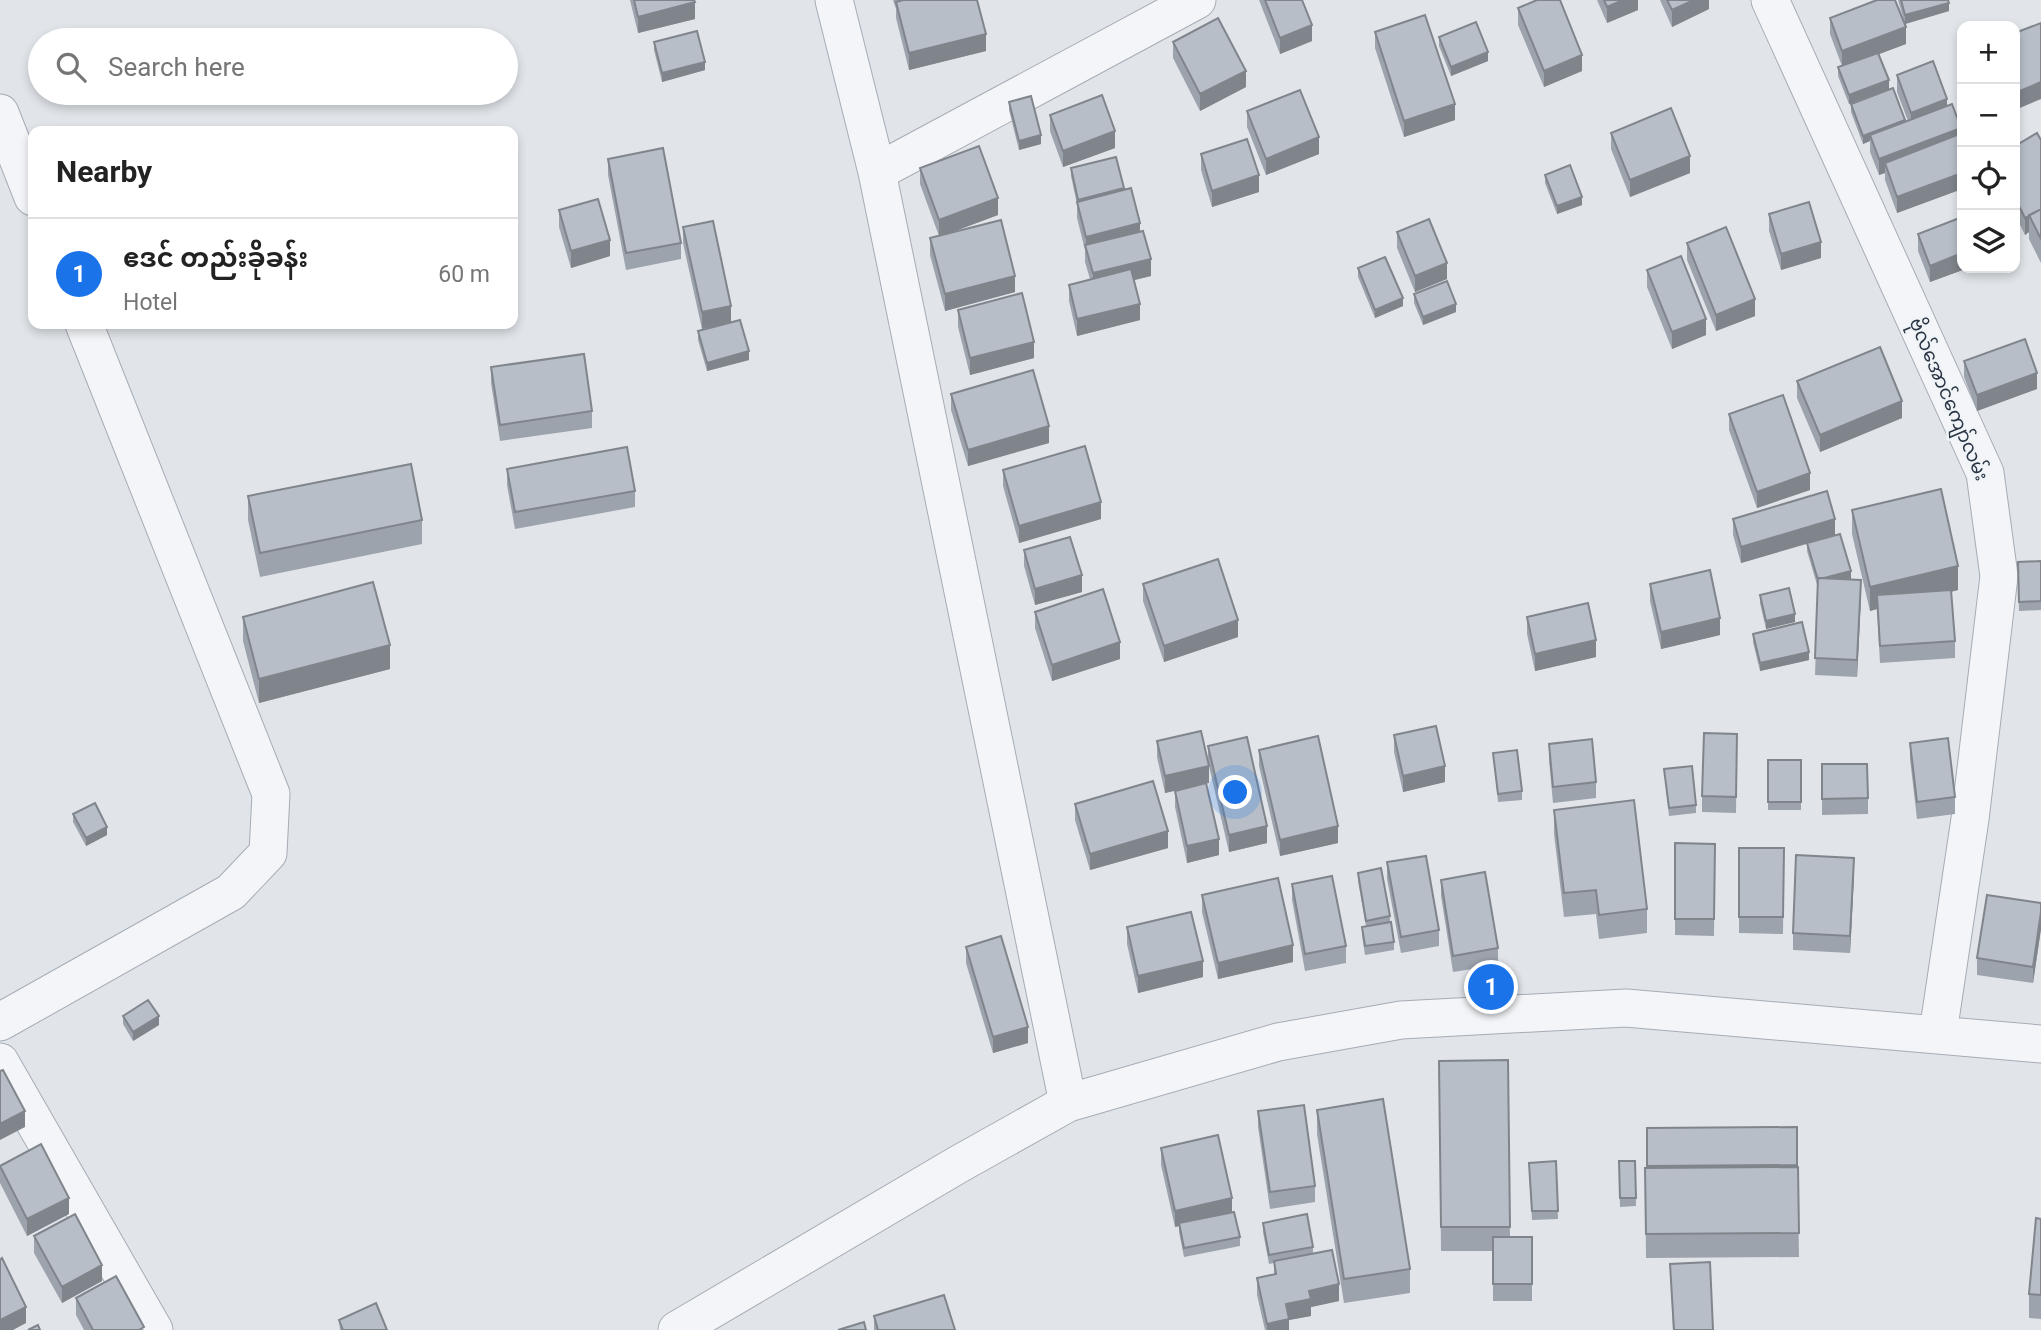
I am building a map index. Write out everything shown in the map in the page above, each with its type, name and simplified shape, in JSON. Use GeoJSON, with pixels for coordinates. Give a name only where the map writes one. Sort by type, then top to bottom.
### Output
{"type":"FeatureCollection","features":[{"type":"Feature","properties":{"kind":"street"},"geometry":{"type":"LineString","coordinates":[[834,0],[877,172],[1068,1103]]}},
{"type":"Feature","properties":{"kind":"street"},"geometry":{"type":"LineString","coordinates":[[877,172],[1197,0]]}},
{"type":"Feature","properties":{"kind":"street","name":"ဗိုလ်အောင်ကျော်လမ်း"},"geometry":{"type":"LineString","coordinates":[[1770,0],[1985,473],[1999,576],[1970,819],[1938,1033]]}},
{"type":"Feature","properties":{"kind":"street"},"geometry":{"type":"LineString","coordinates":[[0,113],[28,184]]}},
{"type":"Feature","properties":{"kind":"street"},"geometry":{"type":"LineString","coordinates":[[0,1022],[231,892],[268,853],[271,794],[86,329]]}},
{"type":"Feature","properties":{"kind":"street"},"geometry":{"type":"LineString","coordinates":[[677,1330],[1068,1103],[1278,1042],[1401,1020],[1626,1008],[2041,1044]]}},
{"type":"Feature","properties":{"kind":"street"},"geometry":{"type":"LineString","coordinates":[[0,1062],[154,1330]]}},
{"type":"Feature","properties":{"kind":"building"},"geometry":{"type":"Polygon","coordinates":[[[634,0],[694,0],[695,2],[638,17],[634,0]]]}},
{"type":"Feature","properties":{"kind":"building"},"geometry":{"type":"Polygon","coordinates":[[[977,0],[986,34],[909,53],[896,2],[977,0]]]}},
{"type":"Feature","properties":{"kind":"building"},"geometry":{"type":"Polygon","coordinates":[[[1265,0],[1302,0],[1312,25],[1280,38],[1265,0]]]}},
{"type":"Feature","properties":{"kind":"building"},"geometry":{"type":"Polygon","coordinates":[[[1537,0],[1560,0],[1582,55],[1544,71],[1518,8],[1537,0]]]}},
{"type":"Feature","properties":{"kind":"building"},"geometry":{"type":"Polygon","coordinates":[[[1604,0],[1623,0],[1607,7],[1604,0]]]}},
{"type":"Feature","properties":{"kind":"building"},"geometry":{"type":"Polygon","coordinates":[[[1667,0],[1694,0],[1672,10],[1667,0]]]}},
{"type":"Feature","properties":{"kind":"building"},"geometry":{"type":"Polygon","coordinates":[[[1877,0],[1895,0],[1906,27],[1842,51],[1830,18],[1877,0]]]}},
{"type":"Feature","properties":{"kind":"building"},"geometry":{"type":"Polygon","coordinates":[[[1901,0],[1948,0],[1949,3],[1905,15],[1901,0]]]}},
{"type":"Feature","properties":{"kind":"building"},"geometry":{"type":"Polygon","coordinates":[[[1425,15],[1455,104],[1404,121],[1375,32],[1425,15]]]}},
{"type":"Feature","properties":{"kind":"building"},"geometry":{"type":"Polygon","coordinates":[[[1218,18],[1246,71],[1200,94],[1173,42],[1218,18]]]}},
{"type":"Feature","properties":{"kind":"building"},"geometry":{"type":"Polygon","coordinates":[[[1476,22],[1488,52],[1451,67],[1439,37],[1476,22]]]}},
{"type":"Feature","properties":{"kind":"building"},"geometry":{"type":"Polygon","coordinates":[[[2041,23],[2041,82],[2020,91],[2020,84],[2020,31],[2041,23]]]}},
{"type":"Feature","properties":{"kind":"building"},"geometry":{"type":"Polygon","coordinates":[[[697,31],[705,62],[662,73],[654,42],[697,31]]]}},
{"type":"Feature","properties":{"kind":"building"},"geometry":{"type":"Polygon","coordinates":[[[1878,53],[1889,80],[1849,95],[1838,67],[1878,53]]]}},
{"type":"Feature","properties":{"kind":"building"},"geometry":{"type":"Polygon","coordinates":[[[1933,61],[1947,99],[1911,113],[1897,75],[1933,61]]]}},
{"type":"Feature","properties":{"kind":"building"},"geometry":{"type":"Polygon","coordinates":[[[1893,88],[1905,120],[1863,136],[1851,104],[1893,88]]]}},
{"type":"Feature","properties":{"kind":"building"},"geometry":{"type":"Polygon","coordinates":[[[1300,90],[1319,137],[1266,159],[1247,111],[1300,90]]]}},
{"type":"Feature","properties":{"kind":"building"},"geometry":{"type":"Polygon","coordinates":[[[1102,95],[1115,131],[1063,151],[1050,115],[1102,95]]]}},
{"type":"Feature","properties":{"kind":"building"},"geometry":{"type":"Polygon","coordinates":[[[1031,96],[1041,135],[1019,141],[1009,102],[1031,96]]]}},
{"type":"Feature","properties":{"kind":"building"},"geometry":{"type":"Polygon","coordinates":[[[1952,104],[1957,117],[1957,130],[1879,159],[1870,135],[1952,104]]]}},
{"type":"Feature","properties":{"kind":"building"},"geometry":{"type":"Polygon","coordinates":[[[1671,108],[1690,156],[1630,180],[1611,133],[1671,108]]]}},
{"type":"Feature","properties":{"kind":"building"},"geometry":{"type":"Polygon","coordinates":[[[2037,133],[2041,140],[2041,209],[2025,218],[2020,208],[2020,143],[2037,133]]]}},
{"type":"Feature","properties":{"kind":"building"},"geometry":{"type":"Polygon","coordinates":[[[1957,135],[1957,175],[1897,197],[1885,163],[1957,135]]]}},
{"type":"Feature","properties":{"kind":"building"},"geometry":{"type":"Polygon","coordinates":[[[1247,139],[1259,175],[1212,191],[1201,154],[1247,139]]]}},
{"type":"Feature","properties":{"kind":"building"},"geometry":{"type":"Polygon","coordinates":[[[979,146],[998,198],[939,220],[920,168],[979,146]]]}},
{"type":"Feature","properties":{"kind":"building"},"geometry":{"type":"Polygon","coordinates":[[[663,148],[681,243],[626,253],[608,159],[663,148]]]}},
{"type":"Feature","properties":{"kind":"building"},"geometry":{"type":"Polygon","coordinates":[[[1116,157],[1124,188],[1078,200],[1071,168],[1116,157]]]}},
{"type":"Feature","properties":{"kind":"building"},"geometry":{"type":"Polygon","coordinates":[[[1570,165],[1582,197],[1557,206],[1545,175],[1570,165]]]}},
{"type":"Feature","properties":{"kind":"building"},"geometry":{"type":"Polygon","coordinates":[[[1131,188],[1140,223],[1086,237],[1077,202],[1131,188]]]}},
{"type":"Feature","properties":{"kind":"building"},"geometry":{"type":"Polygon","coordinates":[[[598,199],[610,240],[571,251],[559,210],[598,199]]]}},
{"type":"Feature","properties":{"kind":"building"},"geometry":{"type":"Polygon","coordinates":[[[1809,202],[1821,242],[1781,254],[1769,214],[1809,202]]]}},
{"type":"Feature","properties":{"kind":"building"},"geometry":{"type":"Polygon","coordinates":[[[2041,209],[2041,239],[2029,215],[2041,209]]]}},
{"type":"Feature","properties":{"kind":"building"},"geometry":{"type":"Polygon","coordinates":[[[1429,219],[1447,263],[1415,276],[1397,232],[1429,219]]]}},
{"type":"Feature","properties":{"kind":"building"},"geometry":{"type":"Polygon","coordinates":[[[1957,219],[1957,255],[1930,266],[1918,234],[1957,219]]]}},
{"type":"Feature","properties":{"kind":"building"},"geometry":{"type":"Polygon","coordinates":[[[1001,220],[1015,276],[945,294],[930,238],[1001,220]]]}},
{"type":"Feature","properties":{"kind":"building"},"geometry":{"type":"Polygon","coordinates":[[[713,221],[731,306],[702,312],[683,227],[713,221]]]}},
{"type":"Feature","properties":{"kind":"building"},"geometry":{"type":"Polygon","coordinates":[[[1726,227],[1755,299],[1716,315],[1687,243],[1726,227]]]}},
{"type":"Feature","properties":{"kind":"building"},"geometry":{"type":"Polygon","coordinates":[[[1143,231],[1151,259],[1093,273],[1085,245],[1143,231]]]}},
{"type":"Feature","properties":{"kind":"building"},"geometry":{"type":"Polygon","coordinates":[[[1681,256],[1706,319],[1672,332],[1647,270],[1681,256]]]}},
{"type":"Feature","properties":{"kind":"building"},"geometry":{"type":"Polygon","coordinates":[[[1385,257],[1403,298],[1375,310],[1358,268],[1385,257]]]}},
{"type":"Feature","properties":{"kind":"building"},"geometry":{"type":"Polygon","coordinates":[[[1131,269],[1140,304],[1077,319],[1069,285],[1131,269]]]}},
{"type":"Feature","properties":{"kind":"building"},"geometry":{"type":"Polygon","coordinates":[[[1447,281],[1456,304],[1423,317],[1414,294],[1447,281]]]}},
{"type":"Feature","properties":{"kind":"building"},"geometry":{"type":"Polygon","coordinates":[[[1022,293],[1034,342],[970,358],[958,310],[1022,293]]]}},
{"type":"Feature","properties":{"kind":"building"},"geometry":{"type":"Polygon","coordinates":[[[740,320],[749,351],[707,363],[698,331],[740,320]]]}},
{"type":"Feature","properties":{"kind":"building"},"geometry":{"type":"Polygon","coordinates":[[[2025,339],[2037,373],[1977,395],[1964,361],[2025,339]]]}},
{"type":"Feature","properties":{"kind":"building"},"geometry":{"type":"Polygon","coordinates":[[[1880,347],[1902,401],[1820,435],[1797,381],[1880,347]]]}},
{"type":"Feature","properties":{"kind":"building"},"geometry":{"type":"Polygon","coordinates":[[[584,354],[592,411],[500,425],[491,367],[584,354]]]}},
{"type":"Feature","properties":{"kind":"building"},"geometry":{"type":"Polygon","coordinates":[[[1033,370],[1049,426],[968,450],[951,394],[1033,370]]]}},
{"type":"Feature","properties":{"kind":"building"},"geometry":{"type":"Polygon","coordinates":[[[1783,395],[1810,473],[1757,492],[1729,414],[1783,395]]]}},
{"type":"Feature","properties":{"kind":"building"},"geometry":{"type":"Polygon","coordinates":[[[1085,446],[1101,502],[1019,526],[1003,470],[1085,446]]]}},
{"type":"Feature","properties":{"kind":"building"},"geometry":{"type":"Polygon","coordinates":[[[627,447],[635,491],[515,512],[507,469],[627,447]]]}},
{"type":"Feature","properties":{"kind":"building"},"geometry":{"type":"Polygon","coordinates":[[[411,464],[422,520],[260,553],[248,496],[411,464]]]}},
{"type":"Feature","properties":{"kind":"building"},"geometry":{"type":"Polygon","coordinates":[[[1941,489],[1958,566],[1870,587],[1852,510],[1941,489]]]}},
{"type":"Feature","properties":{"kind":"building"},"geometry":{"type":"Polygon","coordinates":[[[1827,491],[1835,519],[1741,547],[1733,519],[1827,491]]]}},
{"type":"Feature","properties":{"kind":"building"},"geometry":{"type":"Polygon","coordinates":[[[1840,534],[1851,571],[1818,580],[1807,543],[1840,534]]]}},
{"type":"Feature","properties":{"kind":"building"},"geometry":{"type":"Polygon","coordinates":[[[1070,537],[1082,575],[1035,589],[1024,550],[1070,537]]]}},
{"type":"Feature","properties":{"kind":"building"},"geometry":{"type":"Polygon","coordinates":[[[1218,559],[1238,620],[1164,646],[1143,584],[1218,559]]]}},
{"type":"Feature","properties":{"kind":"building"},"geometry":{"type":"Polygon","coordinates":[[[2041,561],[2041,601],[2019,602],[2018,562],[2041,561]]]}},
{"type":"Feature","properties":{"kind":"building"},"geometry":{"type":"Polygon","coordinates":[[[1710,570],[1720,618],[1661,632],[1650,584],[1710,570]]]}},
{"type":"Feature","properties":{"kind":"building"},"geometry":{"type":"Polygon","coordinates":[[[1818,578],[1861,580],[1857,660],[1815,658],[1818,578]]]}},
{"type":"Feature","properties":{"kind":"building"},"geometry":{"type":"Polygon","coordinates":[[[373,582],[390,645],[259,679],[243,617],[373,582]]]}},
{"type":"Feature","properties":{"kind":"building"},"geometry":{"type":"Polygon","coordinates":[[[1789,588],[1795,614],[1766,621],[1760,595],[1789,588]]]}},
{"type":"Feature","properties":{"kind":"building"},"geometry":{"type":"Polygon","coordinates":[[[1103,589],[1120,642],[1052,665],[1035,612],[1103,589]]]}},
{"type":"Feature","properties":{"kind":"building"},"geometry":{"type":"Polygon","coordinates":[[[1951,590],[1955,641],[1880,646],[1877,595],[1951,590]]]}},
{"type":"Feature","properties":{"kind":"building"},"geometry":{"type":"Polygon","coordinates":[[[1588,603],[1596,640],[1535,654],[1527,617],[1588,603]]]}},
{"type":"Feature","properties":{"kind":"building"},"geometry":{"type":"Polygon","coordinates":[[[1802,622],[1809,652],[1760,663],[1753,634],[1802,622]]]}},
{"type":"Feature","properties":{"kind":"building"},"geometry":{"type":"Polygon","coordinates":[[[1436,726],[1445,766],[1403,776],[1394,735],[1436,726]]]}},
{"type":"Feature","properties":{"kind":"building"},"geometry":{"type":"Polygon","coordinates":[[[1201,731],[1209,766],[1165,776],[1157,741],[1201,731]]]}},
{"type":"Feature","properties":{"kind":"building"},"geometry":{"type":"Polygon","coordinates":[[[1704,733],[1737,734],[1736,797],[1702,796],[1704,733]]]}},
{"type":"Feature","properties":{"kind":"building"},"geometry":{"type":"Polygon","coordinates":[[[1318,736],[1338,826],[1280,840],[1259,750],[1318,736]]]}},
{"type":"Feature","properties":{"kind":"building"},"geometry":{"type":"Polygon","coordinates":[[[1247,737],[1267,826],[1229,835],[1208,746],[1247,737]]]}},
{"type":"Feature","properties":{"kind":"building"},"geometry":{"type":"Polygon","coordinates":[[[1948,738],[1955,797],[1917,802],[1910,743],[1948,738]]]}},
{"type":"Feature","properties":{"kind":"building"},"geometry":{"type":"Polygon","coordinates":[[[1592,739],[1596,782],[1553,787],[1549,744],[1592,739]]]}},
{"type":"Feature","properties":{"kind":"building"},"geometry":{"type":"Polygon","coordinates":[[[1517,750],[1522,791],[1498,794],[1493,753],[1517,750]]]}},
{"type":"Feature","properties":{"kind":"building"},"geometry":{"type":"Polygon","coordinates":[[[1768,760],[1801,760],[1801,802],[1768,802],[1768,760]]]}},
{"type":"Feature","properties":{"kind":"building"},"geometry":{"type":"Polygon","coordinates":[[[1822,764],[1867,764],[1868,798],[1822,799],[1822,764]]]}},
{"type":"Feature","properties":{"kind":"building"},"geometry":{"type":"Polygon","coordinates":[[[1692,766],[1696,805],[1669,808],[1664,769],[1692,766]]]}},
{"type":"Feature","properties":{"kind":"building"},"geometry":{"type":"Polygon","coordinates":[[[1153,781],[1168,831],[1090,854],[1075,804],[1153,781]]]}},
{"type":"Feature","properties":{"kind":"building"},"geometry":{"type":"Polygon","coordinates":[[[1206,783],[1219,839],[1187,846],[1175,791],[1206,783]]]}},
{"type":"Feature","properties":{"kind":"building"},"geometry":{"type":"Polygon","coordinates":[[[1634,800],[1647,909],[1599,915],[1596,890],[1564,893],[1554,810],[1634,800]]]}},
{"type":"Feature","properties":{"kind":"building"},"geometry":{"type":"Polygon","coordinates":[[[95,803],[107,827],[86,838],[73,814],[95,803]]]}},
{"type":"Feature","properties":{"kind":"building"},"geometry":{"type":"Polygon","coordinates":[[[1675,843],[1715,844],[1714,919],[1675,919],[1675,843]]]}},
{"type":"Feature","properties":{"kind":"building"},"geometry":{"type":"Polygon","coordinates":[[[1739,848],[1784,848],[1783,917],[1739,917],[1739,848]]]}},
{"type":"Feature","properties":{"kind":"building"},"geometry":{"type":"Polygon","coordinates":[[[1796,855],[1854,858],[1850,936],[1793,933],[1796,855]]]}},
{"type":"Feature","properties":{"kind":"building"},"geometry":{"type":"Polygon","coordinates":[[[1426,856],[1439,930],[1401,937],[1387,862],[1426,856]]]}},
{"type":"Feature","properties":{"kind":"building"},"geometry":{"type":"Polygon","coordinates":[[[1381,868],[1390,916],[1366,921],[1358,873],[1381,868]]]}},
{"type":"Feature","properties":{"kind":"building"},"geometry":{"type":"Polygon","coordinates":[[[1485,872],[1498,948],[1453,956],[1441,880],[1485,872]]]}},
{"type":"Feature","properties":{"kind":"building"},"geometry":{"type":"Polygon","coordinates":[[[1332,876],[1346,946],[1305,954],[1292,884],[1332,876]]]}},
{"type":"Feature","properties":{"kind":"building"},"geometry":{"type":"Polygon","coordinates":[[[1278,878],[1293,945],[1218,963],[1202,895],[1278,878]]]}},
{"type":"Feature","properties":{"kind":"building"},"geometry":{"type":"Polygon","coordinates":[[[1987,895],[2041,903],[2033,967],[1977,958],[1987,895]]]}},
{"type":"Feature","properties":{"kind":"building"},"geometry":{"type":"Polygon","coordinates":[[[1191,912],[1203,961],[1138,976],[1127,927],[1191,912]]]}},
{"type":"Feature","properties":{"kind":"building"},"geometry":{"type":"Polygon","coordinates":[[[1391,922],[1394,942],[1365,946],[1362,927],[1391,922]]]}},
{"type":"Feature","properties":{"kind":"building"},"geometry":{"type":"Polygon","coordinates":[[[1001,936],[1028,1027],[993,1037],[966,947],[1001,936]]]}},
{"type":"Feature","properties":{"kind":"building"},"geometry":{"type":"Polygon","coordinates":[[[148,1000],[159,1016],[133,1032],[123,1016],[148,1000]]]}},
{"type":"Feature","properties":{"kind":"building"},"geometry":{"type":"Polygon","coordinates":[[[1508,1060],[1510,1227],[1441,1227],[1439,1061],[1508,1060]]]}},
{"type":"Feature","properties":{"kind":"building"},"geometry":{"type":"Polygon","coordinates":[[[3,1070],[25,1111],[0,1124],[0,1071],[3,1070]]]}},
{"type":"Feature","properties":{"kind":"building"},"geometry":{"type":"Polygon","coordinates":[[[1383,1099],[1410,1269],[1344,1279],[1317,1110],[1383,1099]]]}},
{"type":"Feature","properties":{"kind":"building"},"geometry":{"type":"Polygon","coordinates":[[[1304,1105],[1315,1186],[1270,1192],[1258,1111],[1304,1105]]]}},
{"type":"Feature","properties":{"kind":"building"},"geometry":{"type":"Polygon","coordinates":[[[1797,1127],[1797,1165],[1647,1166],[1647,1128],[1797,1127]]]}},
{"type":"Feature","properties":{"kind":"building"},"geometry":{"type":"Polygon","coordinates":[[[1218,1135],[1232,1198],[1175,1211],[1161,1148],[1218,1135]]]}},
{"type":"Feature","properties":{"kind":"building"},"geometry":{"type":"Polygon","coordinates":[[[41,1144],[69,1198],[27,1219],[0,1166],[41,1144]]]}},
{"type":"Feature","properties":{"kind":"building"},"geometry":{"type":"Polygon","coordinates":[[[1556,1161],[1558,1211],[1532,1211],[1529,1163],[1556,1161]]]}},
{"type":"Feature","properties":{"kind":"building"},"geometry":{"type":"Polygon","coordinates":[[[1619,1161],[1635,1161],[1636,1198],[1620,1198],[1619,1161]]]}},
{"type":"Feature","properties":{"kind":"building"},"geometry":{"type":"Polygon","coordinates":[[[1798,1167],[1799,1233],[1646,1234],[1645,1168],[1798,1167]]]}},
{"type":"Feature","properties":{"kind":"building"},"geometry":{"type":"Polygon","coordinates":[[[1234,1212],[1240,1237],[1184,1248],[1179,1223],[1234,1212]]]}},
{"type":"Feature","properties":{"kind":"building"},"geometry":{"type":"Polygon","coordinates":[[[75,1214],[102,1265],[62,1287],[34,1236],[75,1214]]]}},
{"type":"Feature","properties":{"kind":"building"},"geometry":{"type":"Polygon","coordinates":[[[1307,1214],[1313,1247],[1269,1255],[1263,1223],[1307,1214]]]}},
{"type":"Feature","properties":{"kind":"building"},"geometry":{"type":"Polygon","coordinates":[[[2036,1218],[2041,1219],[2041,1295],[2029,1294],[2036,1218]]]}},
{"type":"Feature","properties":{"kind":"building"},"geometry":{"type":"Polygon","coordinates":[[[1493,1237],[1532,1237],[1532,1284],[1493,1284],[1493,1237]]]}},
{"type":"Feature","properties":{"kind":"building"},"geometry":{"type":"Polygon","coordinates":[[[1332,1250],[1339,1284],[1309,1291],[1311,1299],[1286,1304],[1289,1319],[1267,1324],[1257,1278],[1276,1274],[1274,1261],[1332,1250]]]}},
{"type":"Feature","properties":{"kind":"building"},"geometry":{"type":"Polygon","coordinates":[[[2,1258],[26,1307],[0,1320],[0,1260],[2,1258]]]}},
{"type":"Feature","properties":{"kind":"building"},"geometry":{"type":"Polygon","coordinates":[[[1710,1262],[1713,1330],[1674,1330],[1670,1264],[1710,1262]]]}},
{"type":"Feature","properties":{"kind":"building"},"geometry":{"type":"Polygon","coordinates":[[[116,1276],[144,1327],[139,1330],[93,1330],[76,1298],[116,1276]]]}},
{"type":"Feature","properties":{"kind":"building"},"geometry":{"type":"Polygon","coordinates":[[[944,1295],[955,1330],[878,1330],[874,1316],[944,1295]]]}},
{"type":"Feature","properties":{"kind":"building"},"geometry":{"type":"Polygon","coordinates":[[[376,1303],[387,1330],[343,1330],[339,1320],[376,1303]]]}},
{"type":"Feature","properties":{"kind":"building"},"geometry":{"type":"Polygon","coordinates":[[[864,1322],[866,1330],[838,1330],[864,1322]]]}},
{"type":"Feature","properties":{"kind":"place","name":"ဧဒင် တည်းခိုခန်း"},"geometry":{"type":"Point","coordinates":[1491,987]}}]}
